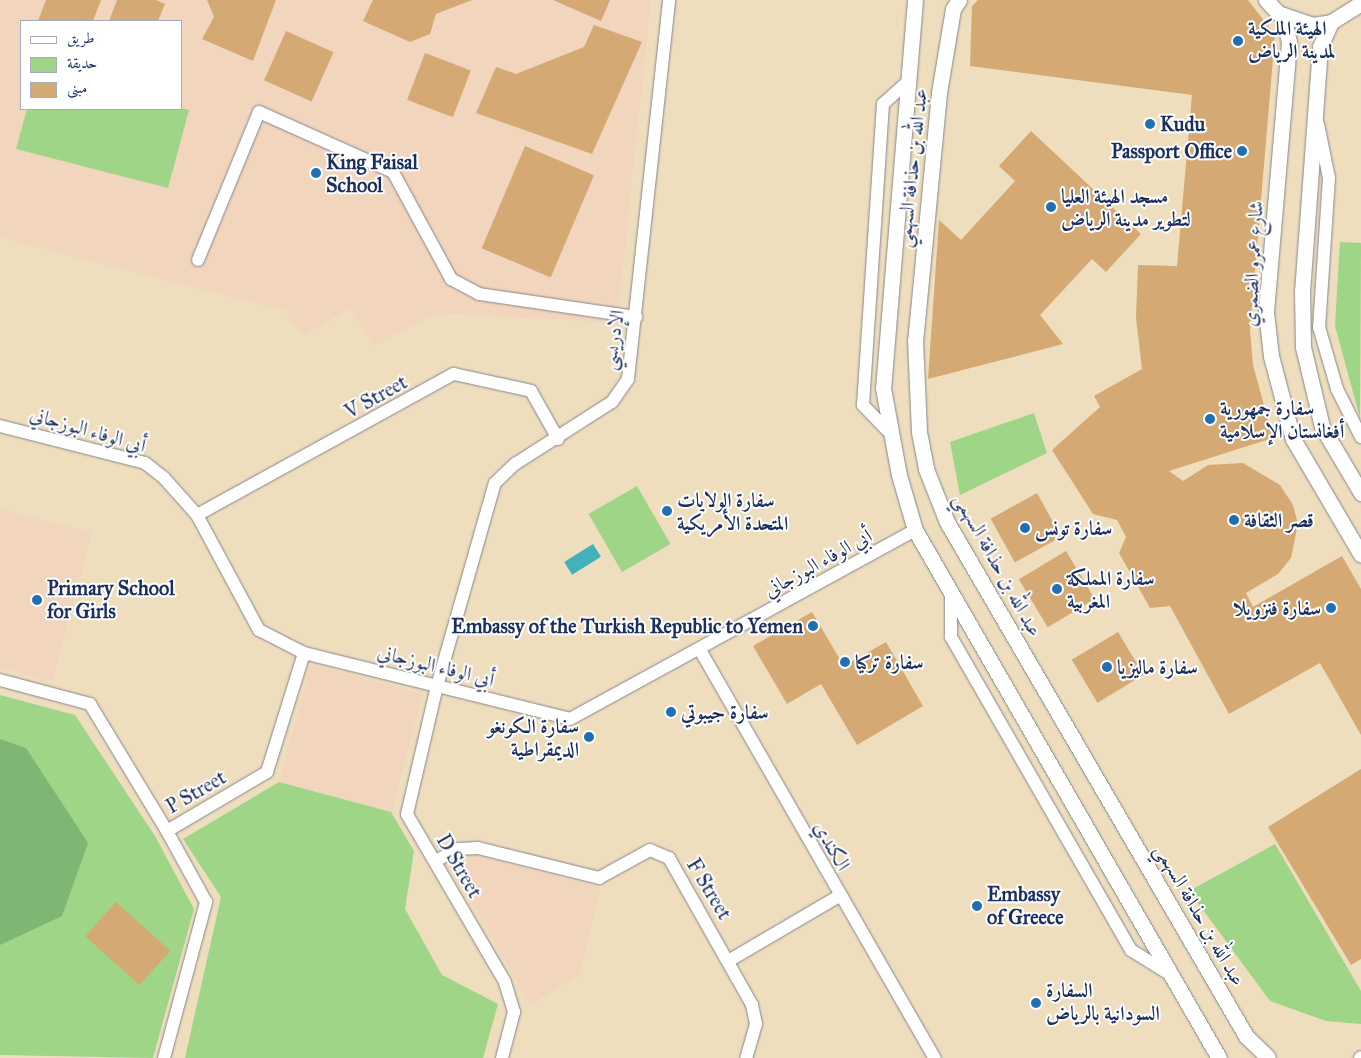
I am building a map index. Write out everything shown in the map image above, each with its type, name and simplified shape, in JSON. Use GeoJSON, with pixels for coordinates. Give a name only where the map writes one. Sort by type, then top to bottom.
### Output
{"type":"FeatureCollection","features":[{"type":"Feature","properties":{"kind":"street","name":"الإدريسي"},"geometry":{"type":"LineString","coordinates":[[449,646],[495,483],[515,464],[558,439],[612,402],[628,379],[669,0]]}},
{"type":"Feature","properties":{"kind":"street","name":"عبد الله بن حذافة السهمي"},"geometry":{"type":"LineString","coordinates":[[915,0],[910,80],[883,388],[887,430],[915,530],[1219,1058]]}},
{"type":"Feature","properties":{"kind":"street","name":"عبد الله بن حذافة السهمي"},"geometry":{"type":"LineString","coordinates":[[959,0],[953,9],[939,93],[915,340],[918,432],[926,469],[947,522],[1246,1036],[1269,1058]]}},
{"type":"Feature","properties":{"kind":"street"},"geometry":{"type":"LineString","coordinates":[[1266,0],[1283,16],[1313,25],[1331,22],[1361,5]]}},
{"type":"Feature","properties":{"kind":"street","name":"شارع عمرو الضمري"},"geometry":{"type":"LineString","coordinates":[[1283,16],[1289,43],[1266,312],[1271,356],[1293,438],[1361,555]]}},
{"type":"Feature","properties":{"kind":"street"},"geometry":{"type":"LineString","coordinates":[[1331,22],[1320,46],[1302,290],[1303,347],[1322,426],[1361,493]]}},
{"type":"Feature","properties":{"kind":"street"},"geometry":{"type":"LineString","coordinates":[[887,430],[862,405],[883,104],[910,80]]}},
{"type":"Feature","properties":{"kind":"street"},"geometry":{"type":"LineString","coordinates":[[198,260],[259,112],[393,172],[451,278],[479,294],[636,317]]}},
{"type":"Feature","properties":{"kind":"street"},"geometry":{"type":"LineString","coordinates":[[1315,113],[1329,178],[1319,327],[1336,389],[1361,437]]}},
{"type":"Feature","properties":{"kind":"street","name":"V Street"},"geometry":{"type":"LineString","coordinates":[[197,515],[454,374],[531,391],[558,439]]}},
{"type":"Feature","properties":{"kind":"street","name":"أبي الوفاء البوزجاني"},"geometry":{"type":"LineString","coordinates":[[0,426],[145,463],[197,515],[259,630],[304,653],[570,718],[700,650],[915,530]]}},
{"type":"Feature","properties":{"kind":"street"},"geometry":{"type":"LineString","coordinates":[[951,591],[951,637],[1131,950],[1174,978]]}},
{"type":"Feature","properties":{"kind":"street","name":"D Street"},"geometry":{"type":"LineString","coordinates":[[449,646],[437,686],[408,814],[505,982],[514,1012],[502,1058]]}},
{"type":"Feature","properties":{"kind":"street","name":"الكندي"},"geometry":{"type":"LineString","coordinates":[[700,650],[839,896],[935,1058]]}},
{"type":"Feature","properties":{"kind":"street","name":"P Street"},"geometry":{"type":"LineString","coordinates":[[0,680],[90,704],[167,831],[266,772],[304,653]]}},
{"type":"Feature","properties":{"kind":"street"},"geometry":{"type":"LineString","coordinates":[[164,1058],[206,902],[167,831]]}},
{"type":"Feature","properties":{"kind":"street","name":"F Street"},"geometry":{"type":"LineString","coordinates":[[435,861],[459,849],[478,848],[599,878],[650,850],[669,858],[730,960],[752,1004],[756,1024],[746,1058]]}},
{"type":"Feature","properties":{"kind":"street"},"geometry":{"type":"LineString","coordinates":[[730,960],[839,896]]}},
{"type":"Feature","properties":{"kind":"shaded area","name":"King Faisal School"},"geometry":{"type":"Polygon","coordinates":[[[0,0],[651,0],[617,323],[438,313],[374,346],[351,308],[304,335],[283,310],[0,238],[0,0]]]}},
{"type":"Feature","properties":{"kind":"shaded area","name":"Primary School for Girls"},"geometry":{"type":"Polygon","coordinates":[[[0,509],[92,533],[52,681],[0,667],[0,509]]]}},
{"type":"Feature","properties":{"kind":"shaded area"},"geometry":{"type":"Polygon","coordinates":[[[311,664],[423,694],[391,812],[279,782],[311,664]]]}},
{"type":"Feature","properties":{"kind":"shaded area"},"geometry":{"type":"Polygon","coordinates":[[[475,855],[600,888],[580,975],[530,1005],[452,867],[475,855]]]}},
{"type":"Feature","properties":{"kind":"green space"},"geometry":{"type":"Polygon","coordinates":[[[182,108],[189,110],[168,188],[16,149],[27,110],[182,110],[182,108]]]}},
{"type":"Feature","properties":{"kind":"green space"},"geometry":{"type":"Polygon","coordinates":[[[1340,242],[1361,243],[1360,418],[1335,326],[1340,242]]]}},
{"type":"Feature","properties":{"kind":"green space"},"geometry":{"type":"Polygon","coordinates":[[[1034,413],[1047,453],[960,495],[950,442],[1034,413]]]}},
{"type":"Feature","properties":{"kind":"green space"},"geometry":{"type":"Polygon","coordinates":[[[637,486],[670,544],[622,572],[589,514],[637,486]]]}},
{"type":"Feature","properties":{"kind":"green space"},"geometry":{"type":"Polygon","coordinates":[[[0,695],[75,715],[155,836],[194,909],[153,1058],[0,1055],[0,695]]]}},
{"type":"Feature","properties":{"kind":"green space"},"geometry":{"type":"Polygon","coordinates":[[[0,739],[26,748],[88,843],[62,916],[0,945],[0,739]]]}},
{"type":"Feature","properties":{"kind":"green space"},"geometry":{"type":"Polygon","coordinates":[[[279,782],[391,812],[414,851],[405,909],[442,975],[498,1004],[483,1058],[185,1058],[221,897],[183,839],[279,782]]]}},
{"type":"Feature","properties":{"kind":"green space"},"geometry":{"type":"Polygon","coordinates":[[[1275,844],[1361,991],[1361,1024],[1326,1021],[1270,1001],[1189,891],[1275,844]]]}},
{"type":"Feature","properties":{"kind":"water"},"geometry":{"type":"Polygon","coordinates":[[[593,544],[601,557],[572,575],[564,562],[593,544]]]}},
{"type":"Feature","properties":{"kind":"building"},"geometry":{"type":"Polygon","coordinates":[[[46,0],[101,0],[93,20],[38,20],[46,0]]]}},
{"type":"Feature","properties":{"kind":"building"},"geometry":{"type":"Polygon","coordinates":[[[117,0],[156,0],[165,4],[158,20],[109,20],[117,0]]]}},
{"type":"Feature","properties":{"kind":"building"},"geometry":{"type":"Polygon","coordinates":[[[207,0],[276,0],[253,61],[202,39],[214,17],[207,0]]]}},
{"type":"Feature","properties":{"kind":"building"},"geometry":{"type":"Polygon","coordinates":[[[373,0],[472,0],[436,14],[430,34],[410,42],[363,21],[373,0]]]}},
{"type":"Feature","properties":{"kind":"building"},"geometry":{"type":"Polygon","coordinates":[[[553,0],[610,0],[601,21],[553,0]]]}},
{"type":"Feature","properties":{"kind":"building"},"geometry":{"type":"Polygon","coordinates":[[[978,0],[1248,0],[1275,35],[1250,330],[1253,365],[1273,438],[1169,471],[1183,481],[1208,465],[1243,463],[1280,485],[1293,505],[1298,524],[1291,558],[1278,574],[1246,593],[1253,607],[1342,556],[1361,589],[1361,735],[1320,663],[1229,714],[1170,606],[1150,608],[1119,553],[1126,537],[1117,520],[1093,514],[1052,450],[1100,407],[1094,396],[1142,369],[1136,318],[1138,265],[1177,266],[1192,95],[970,66],[972,6],[978,0]]]}},
{"type":"Feature","properties":{"kind":"building"},"geometry":{"type":"Polygon","coordinates":[[[594,25],[642,42],[592,154],[476,113],[496,67],[516,74],[584,47],[594,25]]]}},
{"type":"Feature","properties":{"kind":"building"},"geometry":{"type":"Polygon","coordinates":[[[286,31],[334,52],[312,101],[264,80],[286,31]]]}},
{"type":"Feature","properties":{"kind":"building"},"geometry":{"type":"Polygon","coordinates":[[[425,53],[471,71],[453,117],[407,100],[425,53]]]}},
{"type":"Feature","properties":{"kind":"building"},"geometry":{"type":"Polygon","coordinates":[[[1031,131],[1141,234],[1106,272],[1092,259],[1040,315],[1063,344],[928,379],[939,220],[961,240],[1015,181],[999,166],[1031,131]]]}},
{"type":"Feature","properties":{"kind":"building"},"geometry":{"type":"Polygon","coordinates":[[[525,146],[594,175],[551,277],[482,248],[525,146]]]}},
{"type":"Feature","properties":{"kind":"building","name":"سفارة تونس"},"geometry":{"type":"Polygon","coordinates":[[[1037,493],[1061,537],[1015,562],[991,519],[1037,493]]]}},
{"type":"Feature","properties":{"kind":"building","name":"سفارة المملكة المغربية"},"geometry":{"type":"Polygon","coordinates":[[[1066,551],[1095,599],[1048,627],[1019,579],[1066,551]]]}},
{"type":"Feature","properties":{"kind":"building"},"geometry":{"type":"Polygon","coordinates":[[[812,612],[844,666],[886,642],[923,706],[857,745],[821,684],[787,704],[753,646],[812,612]]]}},
{"type":"Feature","properties":{"kind":"building","name":"سفارة ماليزيا"},"geometry":{"type":"Polygon","coordinates":[[[1118,632],[1144,675],[1097,703],[1072,660],[1118,632]]]}},
{"type":"Feature","properties":{"kind":"building"},"geometry":{"type":"Polygon","coordinates":[[[1361,769],[1361,959],[1351,965],[1268,827],[1361,769]]]}},
{"type":"Feature","properties":{"kind":"building"},"geometry":{"type":"Polygon","coordinates":[[[116,902],[170,951],[139,985],[85,936],[116,902]]]}},
{"type":"Feature","properties":{"kind":"place","name":"الهيئة الملكية لمدينة الرياض"},"geometry":{"type":"Point","coordinates":[1238,41]}},
{"type":"Feature","properties":{"kind":"place","name":"Kudu"},"geometry":{"type":"Point","coordinates":[1150,124]}},
{"type":"Feature","properties":{"kind":"place","name":"Passport Office"},"geometry":{"type":"Point","coordinates":[1242,151]}},
{"type":"Feature","properties":{"kind":"place","name":"King Faisal School"},"geometry":{"type":"Point","coordinates":[316,173]}},
{"type":"Feature","properties":{"kind":"place","name":"مسجد الهيئة العليا لتطوير مدينة الرياض"},"geometry":{"type":"Point","coordinates":[1051,207]}},
{"type":"Feature","properties":{"kind":"place","name":"سفارة جمهورية أفغانستان الإسلامية"},"geometry":{"type":"Point","coordinates":[1210,419]}},
{"type":"Feature","properties":{"kind":"place","name":"سفارة الولايات المتحدة الأمريكية"},"geometry":{"type":"Point","coordinates":[667,511]}},
{"type":"Feature","properties":{"kind":"place","name":"قصر الثقافة"},"geometry":{"type":"Point","coordinates":[1234,520]}},
{"type":"Feature","properties":{"kind":"place","name":"سفارة تونس"},"geometry":{"type":"Point","coordinates":[1025,528]}},
{"type":"Feature","properties":{"kind":"place","name":"سفارة المملكة المغربية"},"geometry":{"type":"Point","coordinates":[1057,589]}},
{"type":"Feature","properties":{"kind":"place","name":"Primary School for Girls"},"geometry":{"type":"Point","coordinates":[37,600]}},
{"type":"Feature","properties":{"kind":"place","name":"سفارة فنزويلا"},"geometry":{"type":"Point","coordinates":[1331,608]}},
{"type":"Feature","properties":{"kind":"place","name":"Embassy of the Turkish Republic to Yemen"},"geometry":{"type":"Point","coordinates":[813,626]}},
{"type":"Feature","properties":{"kind":"place","name":"سفارة تركيا"},"geometry":{"type":"Point","coordinates":[845,662]}},
{"type":"Feature","properties":{"kind":"place","name":"سفارة ماليزيا"},"geometry":{"type":"Point","coordinates":[1107,667]}},
{"type":"Feature","properties":{"kind":"place","name":"سفارة جيبوتي"},"geometry":{"type":"Point","coordinates":[671,712]}},
{"type":"Feature","properties":{"kind":"place","name":"سفارة الكونغو الديمقراطية"},"geometry":{"type":"Point","coordinates":[589,737]}},
{"type":"Feature","properties":{"kind":"place","name":"Embassy of Greece"},"geometry":{"type":"Point","coordinates":[977,906]}},
{"type":"Feature","properties":{"kind":"place","name":"السفارة السودانية بالرياض"},"geometry":{"type":"Point","coordinates":[1036,1003]}}]}
